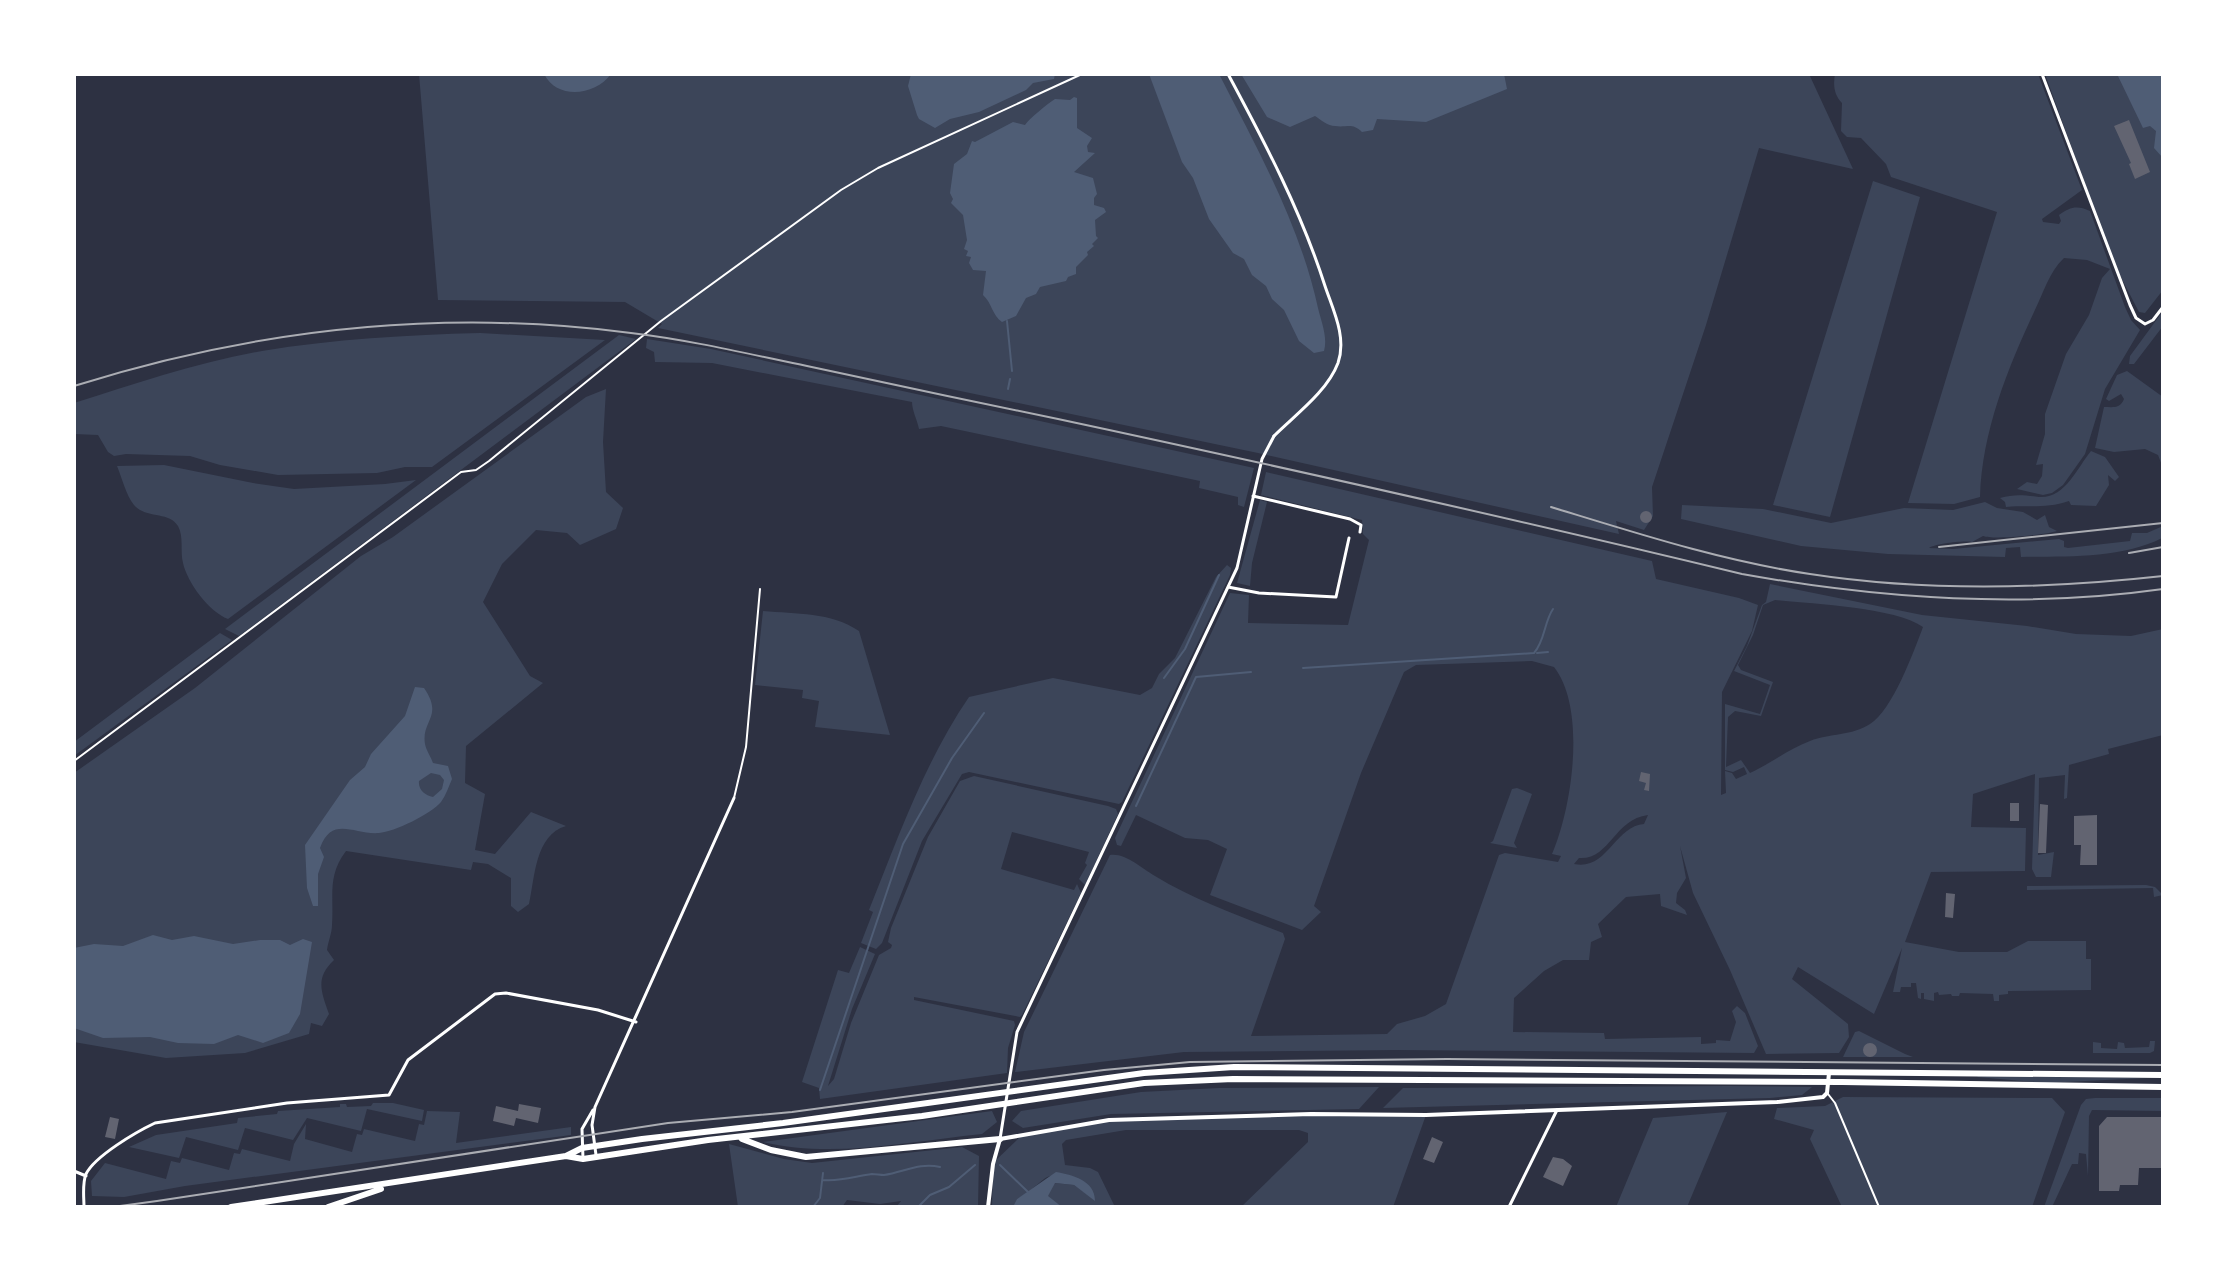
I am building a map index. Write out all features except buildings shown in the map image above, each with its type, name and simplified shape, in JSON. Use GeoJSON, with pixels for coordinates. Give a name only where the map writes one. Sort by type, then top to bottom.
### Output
{"type":"FeatureCollection","features":[{"type":"Feature","properties":{"kind":"main road"},"geometry":{"type":"LineString","coordinates":[[231,1207],[566,1156],[582,1148],[697,1131],[783,1123],[1180,1070],[1234,1067],[1832,1070],[2163,1075]]}},
{"type":"Feature","properties":{"kind":"main road"},"geometry":{"type":"LineString","coordinates":[[566,1156],[583,1159],[1144,1083],[1233,1079],[2163,1087]]}},
{"type":"Feature","properties":{"kind":"main road"},"geometry":{"type":"LineString","coordinates":[[738,1137],[771,1150],[806,1157],[1000,1139]]}},
{"type":"Feature","properties":{"kind":"main road"},"geometry":{"type":"LineString","coordinates":[[328,1207],[396,1183]]}},
{"type":"Feature","properties":{"kind":"street"},"geometry":{"type":"LineString","coordinates":[[988,1207],[1017,1032],[1237,568],[1265,451],[1274,436],[1332,374],[1339,358],[1341,341],[1334,311],[1306,228],[1228,74]]}},
{"type":"Feature","properties":{"kind":"street"},"geometry":{"type":"LineString","coordinates":[[2042,74],[2136,318],[2145,324],[2153,320],[2163,307]]}},
{"type":"Feature","properties":{"kind":"street"},"geometry":{"type":"LineString","coordinates":[[1253,496],[1350,519],[1361,525],[1360,532]]}},
{"type":"Feature","properties":{"kind":"street"},"geometry":{"type":"LineString","coordinates":[[1228,587],[1259,593],[1336,597],[1349,538]]}},
{"type":"Feature","properties":{"kind":"street"},"geometry":{"type":"LineString","coordinates":[[583,1159],[582,1129],[636,1022],[734,798]]}},
{"type":"Feature","properties":{"kind":"street"},"geometry":{"type":"LineString","coordinates":[[84,1207],[86,1176],[93,1166],[116,1146],[155,1123],[287,1103],[389,1095],[408,1060],[495,994],[506,993],[598,1010],[636,1022]]}},
{"type":"Feature","properties":{"kind":"street"},"geometry":{"type":"LineString","coordinates":[[1000,1139],[1109,1120],[1311,1114],[1426,1115],[1726,1105],[1811,1099],[1827,1093],[1832,1070]]}},
{"type":"Feature","properties":{"kind":"street"},"geometry":{"type":"LineString","coordinates":[[595,1107],[592,1125],[596,1157]]}},
{"type":"Feature","properties":{"kind":"street"},"geometry":{"type":"LineString","coordinates":[[1509,1207],[1557,1109]]}},
{"type":"Feature","properties":{"kind":"street"},"geometry":{"type":"LineString","coordinates":[[74,1171],[86,1176]]}},
{"type":"Feature","properties":{"kind":"lane"},"geometry":{"type":"LineString","coordinates":[[734,798],[746,747],[760,589]]}},
{"type":"Feature","properties":{"kind":"lane"},"geometry":{"type":"LineString","coordinates":[[1827,1093],[1835,1103],[1879,1207]]}},
{"type":"Feature","properties":{"kind":"path"},"geometry":{"type":"LineString","coordinates":[[74,761],[461,472],[476,470],[489,461],[661,321],[841,190],[878,168],[1082,74]]}},
{"type":"Feature","properties":{"kind":"shaded area"},"geometry":{"type":"Polygon","coordinates":[[[419,74],[1809,74],[1853,169],[1759,148],[1706,325],[1652,487],[1653,516],[1644,530],[1616,521],[1619,534],[1258,453],[658,328],[662,324],[625,302],[438,300],[419,74]]]}},
{"type":"Feature","properties":{"kind":"shaded area"},"geometry":{"type":"Polygon","coordinates":[[[544,74],[611,74],[596,87],[576,92],[558,88],[544,74]]]}},
{"type":"Feature","properties":{"kind":"shaded area"},"geometry":{"type":"Polygon","coordinates":[[[911,74],[1055,74],[1054,79],[1033,83],[1026,90],[979,112],[950,119],[935,128],[917,115],[908,86],[911,74]]]}},
{"type":"Feature","properties":{"kind":"shaded area"},"geometry":{"type":"Polygon","coordinates":[[[1149,74],[1219,74],[1276,188],[1300,247],[1324,329],[1324,351],[1314,353],[1299,341],[1284,310],[1272,299],[1266,286],[1252,275],[1244,259],[1233,253],[1209,219],[1193,178],[1182,162],[1149,74]]]}},
{"type":"Feature","properties":{"kind":"shaded area"},"geometry":{"type":"Polygon","coordinates":[[[1241,74],[1504,74],[1507,89],[1426,122],[1377,119],[1373,130],[1362,132],[1352,126],[1330,125],[1315,116],[1290,127],[1267,117],[1241,74]]]}},
{"type":"Feature","properties":{"kind":"shaded area"},"geometry":{"type":"Polygon","coordinates":[[[1835,74],[2038,74],[2082,190],[2042,219],[2043,222],[2059,224],[2059,215],[2074,208],[2090,211],[2125,307],[2140,330],[2105,389],[2085,454],[2063,485],[2052,493],[2043,495],[2017,489],[2027,482],[2037,484],[2042,476],[2043,464],[2036,465],[2045,434],[2045,414],[2066,354],[2089,315],[2102,278],[2110,269],[2087,260],[2064,258],[2050,276],[2014,356],[1998,402],[1985,449],[1980,497],[1954,504],[1908,503],[1997,212],[1891,177],[1886,164],[1861,138],[1847,137],[1841,131],[1842,103],[1835,90],[1835,74]]]}},
{"type":"Feature","properties":{"kind":"shaded area"},"geometry":{"type":"Polygon","coordinates":[[[2045,74],[2163,74],[2163,290],[2145,313],[2139,312],[2114,264],[2045,74]]]}},
{"type":"Feature","properties":{"kind":"shaded area"},"geometry":{"type":"Polygon","coordinates":[[[2117,74],[2163,74],[2163,158],[2154,148],[2156,131],[2150,126],[2143,128],[2117,74]]]}},
{"type":"Feature","properties":{"kind":"shaded area"},"geometry":{"type":"Polygon","coordinates":[[[1077,98],[1077,128],[1092,138],[1087,146],[1088,152],[1095,153],[1074,172],[1093,178],[1097,194],[1094,205],[1104,208],[1106,212],[1095,220],[1098,238],[1076,267],[1076,274],[1066,281],[1040,287],[1036,294],[1026,298],[1016,316],[1002,322],[983,295],[986,271],[973,270],[969,263],[971,257],[966,256],[963,215],[951,203],[954,164],[967,154],[972,141],[1013,122],[1025,125],[1055,99],[1070,100],[1077,98]]]}},
{"type":"Feature","properties":{"kind":"shaded area"},"geometry":{"type":"Polygon","coordinates":[[[1873,181],[1920,197],[1830,517],[1773,505],[1873,181]]]}},
{"type":"Feature","properties":{"kind":"shaded area"},"geometry":{"type":"Polygon","coordinates":[[[2163,311],[2163,326],[2134,364],[2129,364],[2130,356],[2163,311]]]}},
{"type":"Feature","properties":{"kind":"shaded area"},"geometry":{"type":"Polygon","coordinates":[[[480,333],[605,340],[432,467],[405,467],[377,473],[278,475],[220,465],[190,456],[114,456],[98,435],[74,434],[74,403],[214,361],[316,343],[480,333]]]}},
{"type":"Feature","properties":{"kind":"shaded area"},"geometry":{"type":"Polygon","coordinates":[[[619,335],[636,339],[239,636],[225,629],[619,335]]]}},
{"type":"Feature","properties":{"kind":"shaded area"},"geometry":{"type":"Polygon","coordinates":[[[647,339],[711,349],[1254,468],[1244,507],[1238,505],[1238,497],[1199,488],[1200,481],[941,426],[919,429],[912,402],[712,363],[655,362],[654,352],[646,348],[647,339]]]}},
{"type":"Feature","properties":{"kind":"shaded area"},"geometry":{"type":"Polygon","coordinates":[[[2127,371],[2163,397],[2163,468],[2158,455],[2145,449],[2114,452],[2095,448],[2104,407],[2118,406],[2124,399],[2121,394],[2109,401],[2106,399],[2117,375],[2127,371]]]}},
{"type":"Feature","properties":{"kind":"shaded area"},"geometry":{"type":"Polygon","coordinates":[[[606,389],[603,442],[606,492],[623,508],[616,529],[580,545],[567,533],[536,530],[502,564],[483,602],[530,676],[543,683],[466,746],[465,783],[485,794],[475,850],[495,854],[531,812],[566,826],[548,838],[542,848],[529,904],[518,912],[511,906],[511,878],[488,864],[473,862],[471,870],[346,851],[334,878],[332,928],[327,950],[334,960],[322,979],[322,992],[329,1014],[322,1026],[311,1023],[309,1034],[245,1053],[166,1058],[74,1042],[74,773],[195,688],[361,556],[393,537],[586,397],[606,389]]]}},
{"type":"Feature","properties":{"kind":"shaded area"},"geometry":{"type":"Polygon","coordinates":[[[2091,451],[2105,457],[2119,477],[2115,481],[2108,475],[2109,485],[2096,506],[2071,505],[2069,501],[2044,506],[2006,507],[2000,498],[2015,495],[2039,497],[2056,493],[2070,481],[2091,451]]]}},
{"type":"Feature","properties":{"kind":"shaded area"},"geometry":{"type":"Polygon","coordinates":[[[164,465],[294,489],[416,480],[228,619],[206,603],[189,579],[183,563],[178,526],[169,518],[145,512],[134,505],[117,466],[164,465]]]}},
{"type":"Feature","properties":{"kind":"shaded area"},"geometry":{"type":"Polygon","coordinates":[[[1266,472],[1652,561],[1656,579],[1758,605],[1752,631],[1722,692],[1721,795],[1726,793],[1725,771],[1732,773],[1736,779],[1747,774],[1744,767],[1733,772],[1725,770],[1725,704],[1760,714],[1770,685],[1734,671],[1747,646],[1762,605],[1766,602],[1770,584],[1922,615],[2076,634],[2131,636],[2163,629],[2163,735],[2108,749],[2109,754],[2069,765],[2067,798],[2064,799],[2065,775],[2039,778],[2038,855],[2054,852],[2051,877],[2036,877],[2032,869],[2035,774],[1973,794],[1971,827],[2026,828],[2025,871],[1931,872],[1905,942],[1959,952],[2007,952],[2028,941],[2086,941],[2086,959],[2091,959],[2091,990],[2008,991],[2008,994],[1999,995],[1999,1001],[1994,1001],[1993,994],[1960,993],[1959,996],[1952,996],[1939,995],[1938,992],[1934,993],[1934,1001],[1924,999],[1924,993],[1921,993],[1921,999],[1918,998],[1916,983],[1911,983],[1911,987],[1901,987],[1900,992],[1893,992],[1902,948],[1874,1014],[1798,967],[1792,979],[1848,1024],[1849,1037],[1839,1053],[1766,1054],[1693,893],[1680,846],[1686,878],[1677,893],[1676,903],[1687,915],[1661,906],[1660,894],[1626,897],[1598,924],[1602,937],[1591,942],[1589,960],[1563,960],[1544,971],[1514,998],[1513,1032],[1604,1033],[1605,1039],[1701,1037],[1701,1044],[1716,1043],[1716,1040],[1730,1041],[1736,1022],[1732,1011],[1737,1006],[1745,1013],[1758,1046],[1754,1053],[1184,1052],[1015,1072],[1024,1032],[1110,855],[1128,859],[1185,893],[1283,933],[1285,939],[1251,1036],[1387,1034],[1397,1024],[1425,1016],[1446,1004],[1499,855],[1505,853],[1558,862],[1561,856],[1552,854],[1570,786],[1573,732],[1570,707],[1564,685],[1554,667],[1532,661],[1416,665],[1404,672],[1361,773],[1314,906],[1321,912],[1302,930],[1210,895],[1227,849],[1208,840],[1185,838],[1136,815],[1121,846],[1117,845],[1115,838],[1230,593],[1249,595],[1248,623],[1348,625],[1369,540],[1363,534],[1362,520],[1261,495],[1266,472]],[[1775,600],[1763,605],[1738,665],[1741,670],[1773,682],[1761,716],[1735,711],[1728,717],[1726,767],[1741,760],[1750,773],[1802,744],[1856,731],[1870,724],[1886,707],[1901,680],[1923,627],[1910,620],[1873,611],[1775,600]],[[1648,815],[1627,824],[1598,853],[1579,858],[1574,864],[1595,861],[1625,832],[1644,824],[1648,815]]]}},
{"type":"Feature","properties":{"kind":"shaded area"},"geometry":{"type":"Polygon","coordinates":[[[1260,500],[1267,502],[1252,563],[1250,586],[1237,583],[1260,500]]]}},
{"type":"Feature","properties":{"kind":"shaded area"},"geometry":{"type":"Polygon","coordinates":[[[1985,502],[1997,508],[2023,512],[2037,520],[2045,515],[2049,527],[2057,531],[2020,536],[1983,536],[1972,542],[1929,548],[1953,549],[2059,539],[2068,548],[2130,541],[2132,533],[2147,533],[2163,526],[2163,540],[2129,550],[2075,556],[2021,557],[2020,547],[2006,548],[2005,557],[1888,554],[1801,546],[1681,519],[1682,505],[1763,509],[1831,523],[1904,508],[1953,510],[1985,502]]]}},
{"type":"Feature","properties":{"kind":"shaded area"},"geometry":{"type":"Polygon","coordinates":[[[1227,565],[1231,568],[1230,575],[1122,802],[1119,804],[969,772],[962,774],[922,841],[882,943],[876,949],[861,943],[873,912],[869,910],[913,800],[939,747],[969,697],[1053,678],[1140,695],[1152,688],[1159,674],[1175,658],[1216,577],[1227,565]]]}},
{"type":"Feature","properties":{"kind":"shaded area"},"geometry":{"type":"Polygon","coordinates":[[[763,611],[825,617],[859,631],[890,735],[815,727],[819,701],[802,698],[803,690],[755,685],[763,611]]]}},
{"type":"Feature","properties":{"kind":"shaded area"},"geometry":{"type":"Polygon","coordinates":[[[220,633],[232,640],[74,756],[74,742],[220,633]]]}},
{"type":"Feature","properties":{"kind":"shaded area"},"geometry":{"type":"Polygon","coordinates":[[[415,687],[424,688],[432,706],[425,744],[433,763],[448,766],[452,779],[446,793],[429,812],[394,829],[379,833],[345,829],[331,832],[320,848],[324,857],[318,874],[318,906],[313,906],[307,888],[305,845],[350,780],[365,767],[371,754],[405,716],[415,687]],[[431,773],[419,781],[423,792],[433,797],[442,789],[444,780],[440,775],[431,773]]]}},
{"type":"Feature","properties":{"kind":"shaded area"},"geometry":{"type":"Polygon","coordinates":[[[974,776],[1108,806],[1116,809],[1118,814],[1085,885],[1079,879],[1087,865],[1089,852],[1012,832],[1001,869],[1074,890],[1077,884],[1081,893],[1020,1017],[914,997],[914,1000],[1014,1021],[1007,1073],[820,1099],[819,1088],[802,1082],[838,970],[849,973],[860,947],[875,954],[852,1009],[828,1086],[834,1079],[851,1023],[879,955],[891,948],[888,942],[891,928],[928,837],[960,781],[974,776]]]}},
{"type":"Feature","properties":{"kind":"shaded area"},"geometry":{"type":"Polygon","coordinates":[[[1512,789],[1532,794],[1514,843],[1517,848],[1490,843],[1512,789]]]}},
{"type":"Feature","properties":{"kind":"shaded area"},"geometry":{"type":"Polygon","coordinates":[[[2027,886],[2155,887],[2163,895],[2154,897],[2153,888],[2027,890],[2027,886]]]}},
{"type":"Feature","properties":{"kind":"shaded area"},"geometry":{"type":"Polygon","coordinates":[[[153,935],[172,940],[194,936],[233,944],[260,940],[280,940],[290,945],[303,939],[312,942],[300,1014],[289,1033],[263,1043],[238,1035],[214,1044],[178,1043],[150,1037],[103,1038],[74,1028],[74,948],[94,944],[123,946],[153,935]]]}},
{"type":"Feature","properties":{"kind":"shaded area"},"geometry":{"type":"Polygon","coordinates":[[[1859,1031],[1913,1057],[1843,1057],[1855,1032],[1859,1031]]]}},
{"type":"Feature","properties":{"kind":"shaded area"},"geometry":{"type":"Polygon","coordinates":[[[2150,1041],[2155,1041],[2154,1051],[2150,1053],[2093,1053],[2093,1042],[2101,1043],[2101,1048],[2117,1049],[2118,1042],[2124,1043],[2125,1048],[2149,1047],[2150,1041]]]}},
{"type":"Feature","properties":{"kind":"shaded area"},"geometry":{"type":"Polygon","coordinates":[[[1978,1076],[2147,1078],[2045,1083],[1978,1076]]]}},
{"type":"Feature","properties":{"kind":"shaded area"},"geometry":{"type":"Polygon","coordinates":[[[1379,1087],[1359,1109],[1111,1114],[1023,1128],[1012,1121],[1021,1111],[1141,1092],[1379,1087]]]}},
{"type":"Feature","properties":{"kind":"shaded area"},"geometry":{"type":"Polygon","coordinates":[[[1812,1087],[1802,1095],[1770,1098],[1383,1108],[1403,1088],[1812,1087]]]}},
{"type":"Feature","properties":{"kind":"shaded area"},"geometry":{"type":"Polygon","coordinates":[[[1843,1097],[2052,1098],[2065,1112],[2032,1207],[1842,1207],[1810,1139],[1814,1130],[1774,1119],[1777,1108],[1825,1106],[1843,1097]]]}},
{"type":"Feature","properties":{"kind":"shaded area"},"geometry":{"type":"Polygon","coordinates":[[[2163,1098],[2163,1111],[2092,1110],[2089,1116],[2088,1176],[2086,1154],[2079,1153],[2078,1164],[2072,1164],[2052,1207],[2044,1207],[2081,1105],[2086,1099],[2163,1098]]]}},
{"type":"Feature","properties":{"kind":"shaded area"},"geometry":{"type":"Polygon","coordinates":[[[373,1103],[393,1103],[424,1110],[422,1121],[367,1109],[361,1131],[307,1118],[293,1140],[245,1128],[238,1150],[186,1137],[179,1158],[129,1147],[156,1135],[237,1123],[238,1118],[277,1114],[278,1111],[340,1107],[340,1104],[347,1107],[371,1106],[373,1103]]]}},
{"type":"Feature","properties":{"kind":"shaded area"},"geometry":{"type":"Polygon","coordinates":[[[427,1111],[460,1112],[456,1143],[571,1127],[571,1135],[185,1186],[124,1197],[92,1196],[91,1181],[105,1163],[166,1179],[171,1161],[180,1163],[182,1158],[229,1170],[234,1153],[240,1154],[242,1149],[290,1161],[294,1144],[306,1124],[305,1139],[352,1152],[357,1134],[362,1135],[364,1129],[415,1141],[419,1124],[424,1125],[427,1111]]]}},
{"type":"Feature","properties":{"kind":"shaded area"},"geometry":{"type":"Polygon","coordinates":[[[992,1111],[997,1122],[982,1134],[844,1149],[789,1147],[763,1142],[992,1111]]]}},
{"type":"Feature","properties":{"kind":"shaded area"},"geometry":{"type":"Polygon","coordinates":[[[1727,1112],[1687,1207],[1616,1207],[1653,1118],[1727,1112]]]}},
{"type":"Feature","properties":{"kind":"shaded area"},"geometry":{"type":"Polygon","coordinates":[[[1311,1114],[1426,1115],[1393,1207],[1241,1207],[1308,1142],[1308,1133],[1299,1130],[1126,1130],[1066,1140],[1062,1144],[1065,1165],[1098,1172],[1115,1207],[1062,1207],[1047,1197],[1054,1183],[1074,1185],[1095,1200],[1070,1180],[1057,1175],[1044,1179],[1017,1199],[1016,1207],[992,1207],[993,1163],[1021,1136],[1109,1120],[1311,1114]]]}},
{"type":"Feature","properties":{"kind":"shaded area"},"geometry":{"type":"Polygon","coordinates":[[[729,1144],[812,1163],[962,1147],[979,1156],[978,1207],[896,1207],[901,1201],[880,1204],[847,1200],[842,1207],[738,1207],[729,1144]]]}},
{"type":"Feature","properties":{"kind":"shaded area"},"geometry":{"type":"Polygon","coordinates":[[[1056,1172],[1087,1183],[1095,1201],[1074,1185],[1055,1183],[1048,1196],[1062,1207],[1014,1205],[1017,1199],[1056,1172]]]}},
{"type":"Feature","properties":{"kind":"waterway"},"geometry":{"type":"LineString","coordinates":[[1007,321],[1012,371]]}},
{"type":"Feature","properties":{"kind":"waterway"},"geometry":{"type":"LineString","coordinates":[[1008,389],[1010,379]]}},
{"type":"Feature","properties":{"kind":"waterway"},"geometry":{"type":"LineString","coordinates":[[1164,678],[1185,649],[1219,575]]}},
{"type":"Feature","properties":{"kind":"waterway"},"geometry":{"type":"LineString","coordinates":[[1303,668],[1534,653],[1553,609]]}},
{"type":"Feature","properties":{"kind":"waterway"},"geometry":{"type":"LineString","coordinates":[[1537,653],[1548,652]]}},
{"type":"Feature","properties":{"kind":"waterway"},"geometry":{"type":"LineString","coordinates":[[1136,806],[1196,677],[1251,672]]}},
{"type":"Feature","properties":{"kind":"waterway"},"geometry":{"type":"LineString","coordinates":[[820,1090],[903,844],[952,758],[984,713]]}},
{"type":"Feature","properties":{"kind":"waterway"},"geometry":{"type":"LineString","coordinates":[[918,1207],[930,1195],[949,1187],[975,1165]]}},
{"type":"Feature","properties":{"kind":"waterway"},"geometry":{"type":"LineString","coordinates":[[1000,1165],[1028,1192]]}},
{"type":"Feature","properties":{"kind":"waterway"},"geometry":{"type":"LineString","coordinates":[[823,1180],[884,1175],[926,1166],[940,1167]]}},
{"type":"Feature","properties":{"kind":"waterway"},"geometry":{"type":"LineString","coordinates":[[813,1207],[820,1198],[823,1173]]}},
{"type":"Feature","properties":{"kind":"tram line"},"geometry":{"type":"LineString","coordinates":[[74,1207],[157,1201],[668,1123],[792,1112],[1104,1070],[1190,1062],[1447,1059],[2163,1065]]}},
{"type":"Feature","properties":{"kind":"railway"},"geometry":{"type":"LineString","coordinates":[[74,386],[211,350],[350,329],[419,324],[560,326],[653,336],[741,352],[1229,456],[1742,574],[1794,583],[1899,595],[2004,600],[2057,599],[2163,589]]}},
{"type":"Feature","properties":{"kind":"railway"},"geometry":{"type":"LineString","coordinates":[[1551,507],[1712,554],[1854,580],[1986,587],[2075,584],[2163,576]]}},
{"type":"Feature","properties":{"kind":"railway"},"geometry":{"type":"LineString","coordinates":[[1939,547],[2163,523]]}},
{"type":"Feature","properties":{"kind":"railway"},"geometry":{"type":"LineString","coordinates":[[2129,553],[2163,547]]}}]}
